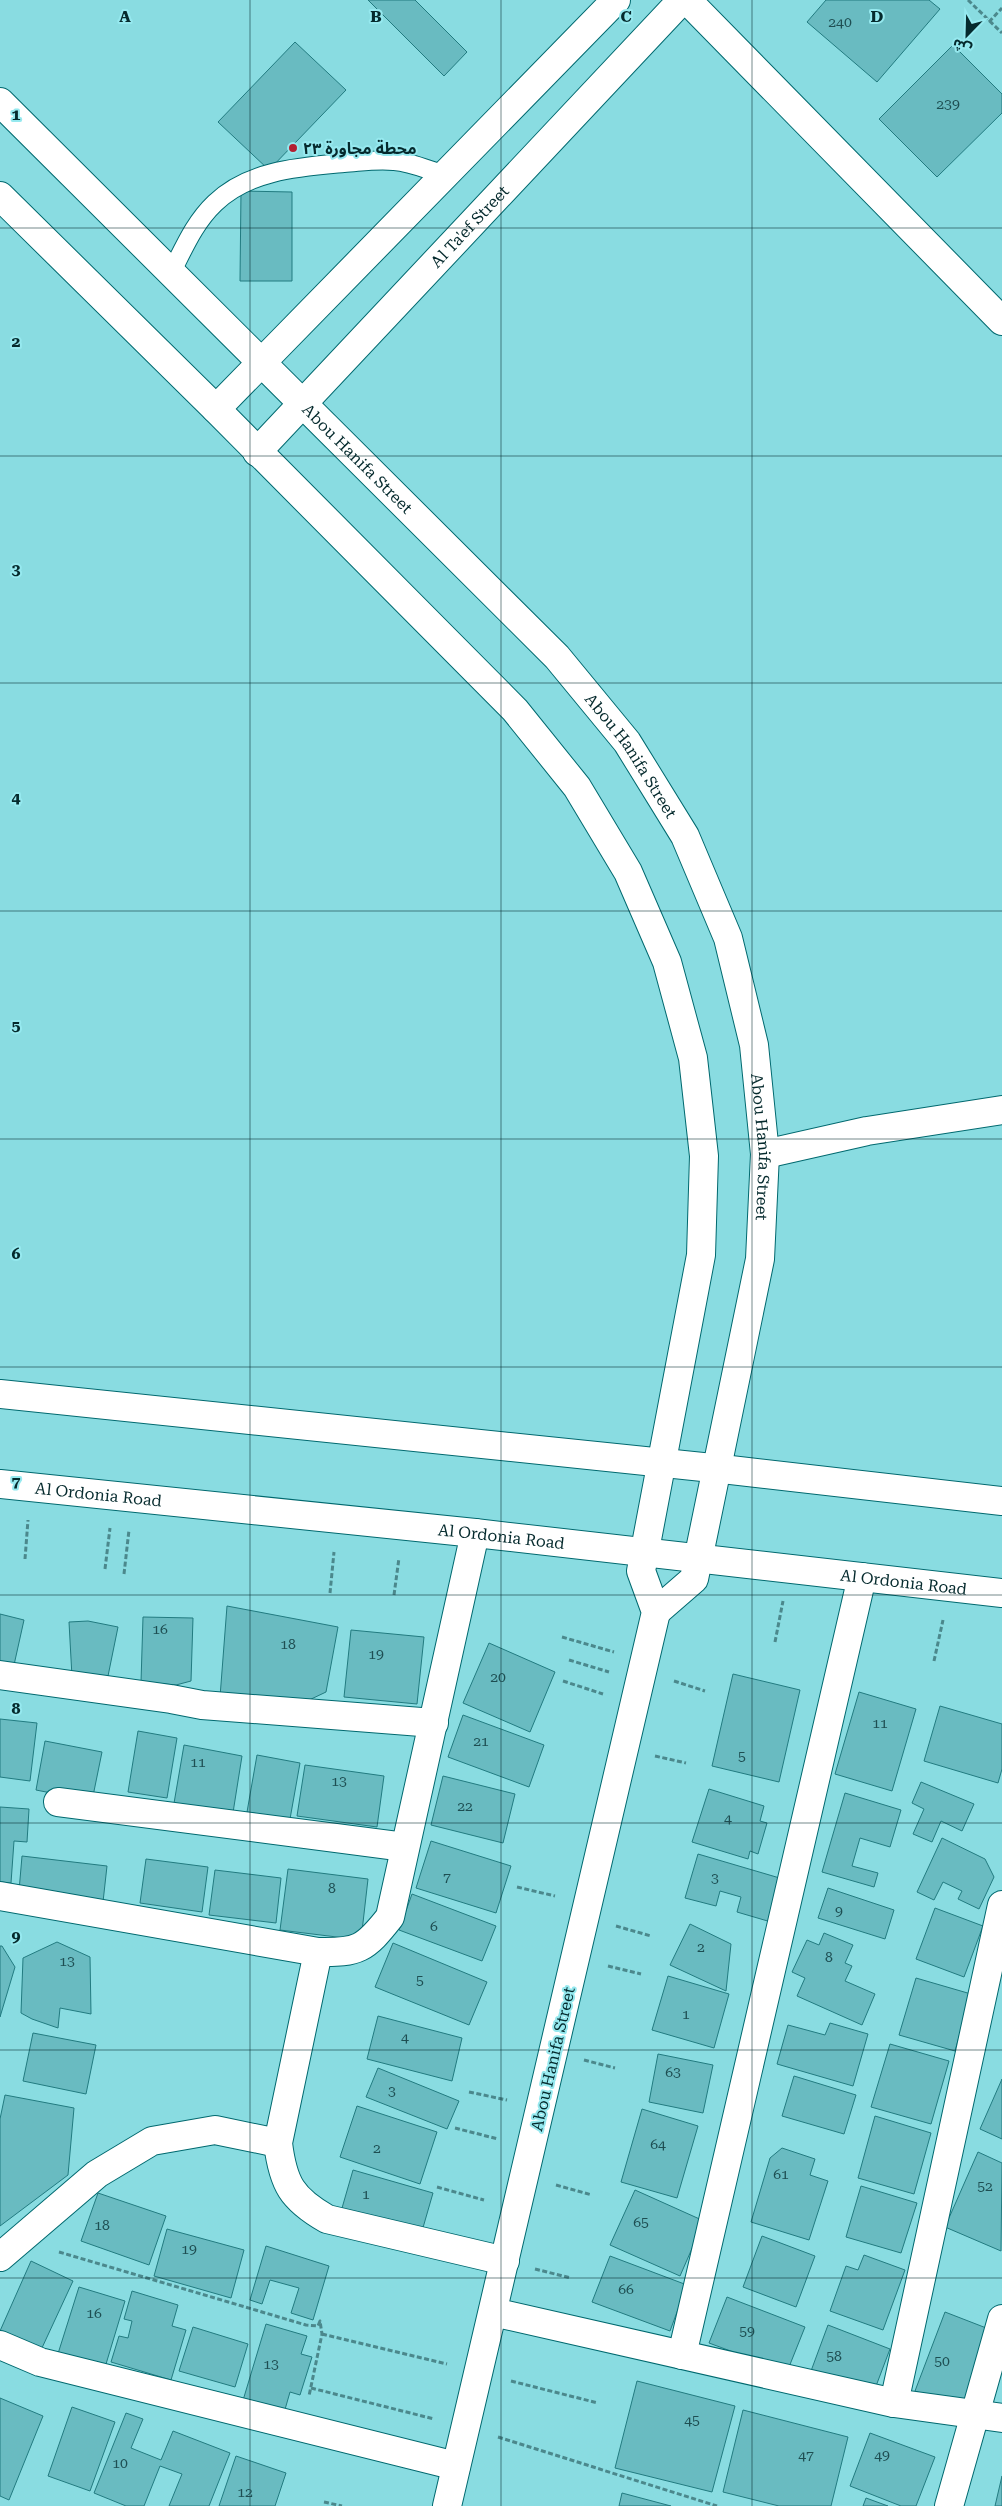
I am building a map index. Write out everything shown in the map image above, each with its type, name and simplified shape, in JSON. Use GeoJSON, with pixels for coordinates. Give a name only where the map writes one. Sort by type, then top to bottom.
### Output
{"type":"FeatureCollection","features":[{"type":"Feature","properties":{"kind":"street"},"geometry":{"type":"LineString","coordinates":[[216,409],[616,0]]}},
{"type":"Feature","properties":{"kind":"street","name":"Al Ta'ef Street"},"geometry":{"type":"LineString","coordinates":[[257,452],[682,0]]}},
{"type":"Feature","properties":{"kind":"street"},"geometry":{"type":"LineString","coordinates":[[687,0],[1002,321]]}},
{"type":"Feature","properties":{"kind":"street","name":"Abou Hanifa Street"},"geometry":{"type":"LineString","coordinates":[[0,102],[557,657],[628,742],[681,828],[728,938],[754,1045],[765,1154],[760,1259],[699,1557],[694,1578],[656,1612],[641,1683],[447,2506]]}},
{"type":"Feature","properties":{"kind":"street"},"geometry":{"type":"LineString","coordinates":[[0,196],[216,409],[515,710],[577,787],[628,872],[667,962],[692,1058],[704,1156],[701,1255],[641,1571],[656,1612]]}},
{"type":"Feature","properties":{"kind":"street"},"geometry":{"type":"LineString","coordinates":[[765,1154],[867,1131],[1002,1110]]}},
{"type":"Feature","properties":{"kind":"street"},"geometry":{"type":"LineString","coordinates":[[0,1394],[716,1468],[1002,1501]]}},
{"type":"Feature","properties":{"kind":"street","name":"Al Ordonia Road"},"geometry":{"type":"LineString","coordinates":[[0,1484],[338,1518],[1002,1592]]}},
{"type":"Feature","properties":{"kind":"street"},"geometry":{"type":"LineString","coordinates":[[0,1896],[318,1952],[346,1952],[372,1940],[390,1918],[475,1533]]}},
{"type":"Feature","properties":{"kind":"street"},"geometry":{"type":"LineString","coordinates":[[682,2355],[862,1577]]}},
{"type":"Feature","properties":{"kind":"street"},"geometry":{"type":"LineString","coordinates":[[0,1674],[202,1705],[434,1723]]}},
{"type":"Feature","properties":{"kind":"street"},"geometry":{"type":"LineString","coordinates":[[58,1802],[405,1847]]}},
{"type":"Feature","properties":{"kind":"street"},"geometry":{"type":"LineString","coordinates":[[894,2403],[1002,1905]]}},
{"type":"Feature","properties":{"kind":"street"},"geometry":{"type":"LineString","coordinates":[[318,1952],[278,2143],[281,2167],[291,2189],[307,2207],[328,2219],[505,2262]]}},
{"type":"Feature","properties":{"kind":"street"},"geometry":{"type":"LineString","coordinates":[[10,2249],[97,2174],[152,2141],[215,2130],[278,2143]]}},
{"type":"Feature","properties":{"kind":"street"},"geometry":{"type":"LineString","coordinates":[[493,2312],[894,2403],[1002,2418]]}},
{"type":"Feature","properties":{"kind":"street"},"geometry":{"type":"LineString","coordinates":[[949,2506],[1002,2319]]}},
{"type":"Feature","properties":{"kind":"street"},"geometry":{"type":"LineString","coordinates":[[0,2345],[40,2362],[456,2466]]}},
{"type":"Feature","properties":{"kind":"lane"},"geometry":{"type":"LineString","coordinates":[[171,274],[194,228],[217,201],[250,181],[268,173],[306,166],[381,160],[401,162],[445,175]]}},
{"type":"Feature","properties":{"kind":"path"},"geometry":{"type":"LineString","coordinates":[[968,0],[1002,33]]}},
{"type":"Feature","properties":{"kind":"path"},"geometry":{"type":"LineString","coordinates":[[989,22],[1002,8]]}},
{"type":"Feature","properties":{"kind":"path"},"geometry":{"type":"LineString","coordinates":[[25,1559],[31,1488]]}},
{"type":"Feature","properties":{"kind":"path"},"geometry":{"type":"LineString","coordinates":[[105,1569],[123,1497]]}},
{"type":"Feature","properties":{"kind":"path"},"geometry":{"type":"LineString","coordinates":[[123,1497],[124,1574]]}},
{"type":"Feature","properties":{"kind":"path"},"geometry":{"type":"LineString","coordinates":[[330,1593],[338,1518]]}},
{"type":"Feature","properties":{"kind":"path"},"geometry":{"type":"LineString","coordinates":[[775,1642],[790,1568]]}},
{"type":"Feature","properties":{"kind":"path"},"geometry":{"type":"LineString","coordinates":[[934,1661],[950,1587]]}},
{"type":"Feature","properties":{"kind":"path"},"geometry":{"type":"LineString","coordinates":[[562,1637],[641,1683]]}},
{"type":"Feature","properties":{"kind":"path"},"geometry":{"type":"LineString","coordinates":[[569,1660],[641,1683]]}},
{"type":"Feature","properties":{"kind":"path"},"geometry":{"type":"LineString","coordinates":[[563,1681],[641,1683]]}},
{"type":"Feature","properties":{"kind":"path"},"geometry":{"type":"LineString","coordinates":[[469,2092],[541,2108]]}},
{"type":"Feature","properties":{"kind":"path"},"geometry":{"type":"LineString","coordinates":[[455,2128],[532,2148]]}},
{"type":"Feature","properties":{"kind":"path"},"geometry":{"type":"LineString","coordinates":[[437,2187],[518,2209]]}},
{"type":"Feature","properties":{"kind":"path"},"geometry":{"type":"LineString","coordinates":[[10,2249],[306,2325],[318,2326],[320,2321],[322,2334],[302,2428]]}},
{"type":"Feature","properties":{"kind":"path"},"geometry":{"type":"LineString","coordinates":[[322,2334],[598,2403]]}},
{"type":"Feature","properties":{"kind":"path"},"geometry":{"type":"LineString","coordinates":[[311,2388],[466,2427],[717,2506]]}},
{"type":"Feature","properties":{"kind":"path"},"geometry":{"type":"LineString","coordinates":[[324,2502],[342,2506]]}},
{"type":"Feature","properties":{"kind":"building"},"geometry":{"type":"Polygon","coordinates":[[[368,0],[415,0],[467,52],[444,76],[368,0]]]}},
{"type":"Feature","properties":{"kind":"building"},"geometry":{"type":"Polygon","coordinates":[[[826,0],[929,0],[940,9],[877,82],[807,22],[826,0]]]}},
{"type":"Feature","properties":{"kind":"building"},"geometry":{"type":"Polygon","coordinates":[[[295,42],[346,90],[269,170],[218,122],[295,42]]]}},
{"type":"Feature","properties":{"kind":"building"},"geometry":{"type":"Polygon","coordinates":[[[953,45],[1002,94],[1002,113],[937,177],[879,119],[953,45]]]}},
{"type":"Feature","properties":{"kind":"building"},"geometry":{"type":"Polygon","coordinates":[[[241,191],[292,192],[292,281],[240,281],[241,191]]]}},
{"type":"Feature","properties":{"kind":"building"},"geometry":{"type":"Polygon","coordinates":[[[227,1606],[338,1627],[326,1692],[288,1710],[220,1697],[227,1606]]]}},
{"type":"Feature","properties":{"kind":"building"},"geometry":{"type":"Polygon","coordinates":[[[0,1614],[24,1620],[14,1665],[0,1662],[0,1614]]]}},
{"type":"Feature","properties":{"kind":"building"},"geometry":{"type":"Polygon","coordinates":[[[143,1617],[193,1618],[191,1681],[176,1685],[141,1682],[143,1617]]]}},
{"type":"Feature","properties":{"kind":"building"},"geometry":{"type":"Polygon","coordinates":[[[88,1621],[118,1627],[108,1676],[72,1677],[69,1622],[88,1621]]]}},
{"type":"Feature","properties":{"kind":"building"},"geometry":{"type":"Polygon","coordinates":[[[351,1630],[424,1637],[417,1704],[344,1697],[351,1630]]]}},
{"type":"Feature","properties":{"kind":"building"},"geometry":{"type":"Polygon","coordinates":[[[489,1643],[555,1672],[530,1732],[463,1703],[489,1643]]]}},
{"type":"Feature","properties":{"kind":"building"},"geometry":{"type":"Polygon","coordinates":[[[733,1674],[800,1690],[779,1782],[712,1766],[733,1674]]]}},
{"type":"Feature","properties":{"kind":"building"},"geometry":{"type":"Polygon","coordinates":[[[859,1692],[916,1709],[892,1791],[835,1774],[859,1692]]]}},
{"type":"Feature","properties":{"kind":"building"},"geometry":{"type":"Polygon","coordinates":[[[940,1706],[1002,1724],[1002,1769],[998,1783],[924,1761],[940,1706]]]}},
{"type":"Feature","properties":{"kind":"building"},"geometry":{"type":"Polygon","coordinates":[[[463,1715],[544,1745],[529,1787],[448,1757],[463,1715]]]}},
{"type":"Feature","properties":{"kind":"building"},"geometry":{"type":"Polygon","coordinates":[[[0,1719],[37,1723],[30,1781],[0,1777],[0,1719]]]}},
{"type":"Feature","properties":{"kind":"building"},"geometry":{"type":"Polygon","coordinates":[[[138,1731],[177,1738],[167,1798],[128,1792],[138,1731]]]}},
{"type":"Feature","properties":{"kind":"building"},"geometry":{"type":"Polygon","coordinates":[[[45,1741],[102,1752],[92,1801],[36,1790],[45,1741]]]}},
{"type":"Feature","properties":{"kind":"building"},"geometry":{"type":"Polygon","coordinates":[[[184,1745],[242,1756],[232,1819],[173,1809],[184,1745]]]}},
{"type":"Feature","properties":{"kind":"building"},"geometry":{"type":"Polygon","coordinates":[[[257,1755],[300,1763],[290,1819],[247,1812],[257,1755]]]}},
{"type":"Feature","properties":{"kind":"building"},"geometry":{"type":"Polygon","coordinates":[[[305,1765],[384,1776],[377,1827],[297,1816],[305,1765]]]}},
{"type":"Feature","properties":{"kind":"building"},"geometry":{"type":"Polygon","coordinates":[[[443,1776],[515,1794],[503,1843],[431,1825],[443,1776]]]}},
{"type":"Feature","properties":{"kind":"building"},"geometry":{"type":"Polygon","coordinates":[[[921,1782],[974,1804],[962,1831],[941,1821],[932,1842],[913,1834],[924,1809],[912,1803],[921,1782]]]}},
{"type":"Feature","properties":{"kind":"building"},"geometry":{"type":"Polygon","coordinates":[[[709,1789],[764,1806],[760,1821],[767,1823],[758,1854],[750,1851],[748,1859],[692,1842],[709,1789]]]}},
{"type":"Feature","properties":{"kind":"building"},"geometry":{"type":"Polygon","coordinates":[[[845,1793],[901,1810],[890,1847],[860,1838],[852,1866],[878,1873],[874,1887],[822,1872],[845,1793]]]}},
{"type":"Feature","properties":{"kind":"building"},"geometry":{"type":"Polygon","coordinates":[[[0,1807],[29,1809],[27,1842],[14,1841],[11,1883],[0,1882],[0,1807]]]}},
{"type":"Feature","properties":{"kind":"building"},"geometry":{"type":"Polygon","coordinates":[[[942,1838],[985,1859],[994,1877],[979,1909],[958,1899],[962,1891],[943,1882],[934,1900],[917,1892],[942,1838]]]}},
{"type":"Feature","properties":{"kind":"building"},"geometry":{"type":"Polygon","coordinates":[[[431,1841],[511,1866],[496,1913],[416,1888],[431,1841]]]}},
{"type":"Feature","properties":{"kind":"building"},"geometry":{"type":"Polygon","coordinates":[[[698,1854],[783,1879],[771,1922],[737,1912],[741,1897],[720,1891],[716,1906],[685,1898],[698,1854]]]}},
{"type":"Feature","properties":{"kind":"building"},"geometry":{"type":"Polygon","coordinates":[[[22,1856],[107,1866],[103,1902],[19,1891],[22,1856]]]}},
{"type":"Feature","properties":{"kind":"building"},"geometry":{"type":"Polygon","coordinates":[[[146,1859],[208,1867],[202,1912],[140,1903],[146,1859]]]}},
{"type":"Feature","properties":{"kind":"building"},"geometry":{"type":"Polygon","coordinates":[[[288,1869],[368,1879],[361,1940],[280,1930],[288,1869]]]}},
{"type":"Feature","properties":{"kind":"building"},"geometry":{"type":"Polygon","coordinates":[[[215,1870],[281,1878],[276,1923],[209,1915],[215,1870]]]}},
{"type":"Feature","properties":{"kind":"building"},"geometry":{"type":"Polygon","coordinates":[[[828,1888],[894,1910],[885,1939],[818,1918],[828,1888]]]}},
{"type":"Feature","properties":{"kind":"building"},"geometry":{"type":"Polygon","coordinates":[[[412,1894],[496,1926],[482,1961],[399,1930],[412,1894]]]}},
{"type":"Feature","properties":{"kind":"building"},"geometry":{"type":"Polygon","coordinates":[[[935,1908],[983,1926],[964,1977],[916,1959],[935,1908]]]}},
{"type":"Feature","properties":{"kind":"building"},"geometry":{"type":"Polygon","coordinates":[[[690,1924],[731,1944],[726,1991],[670,1965],[690,1924]]]}},
{"type":"Feature","properties":{"kind":"building"},"geometry":{"type":"Polygon","coordinates":[[[824,1933],[853,1945],[845,1963],[852,1966],[845,1981],[875,1994],[862,2025],[797,1996],[805,1978],[792,1972],[807,1940],[819,1945],[824,1933]]]}},
{"type":"Feature","properties":{"kind":"building"},"geometry":{"type":"Polygon","coordinates":[[[57,1942],[90,1957],[91,2014],[60,2008],[58,2028],[21,2013],[23,1958],[57,1942]]]}},
{"type":"Feature","properties":{"kind":"building"},"geometry":{"type":"Polygon","coordinates":[[[393,1943],[487,1982],[469,2025],[375,1987],[393,1943]]]}},
{"type":"Feature","properties":{"kind":"building"},"geometry":{"type":"Polygon","coordinates":[[[0,1946],[2,1946],[15,1967],[0,2017],[0,1946]]]}},
{"type":"Feature","properties":{"kind":"building"},"geometry":{"type":"Polygon","coordinates":[[[668,1976],[729,1994],[714,2048],[652,2030],[668,1976]]]}},
{"type":"Feature","properties":{"kind":"building"},"geometry":{"type":"Polygon","coordinates":[[[916,1978],[971,1994],[955,2051],[899,2035],[916,1978]]]}},
{"type":"Feature","properties":{"kind":"building"},"geometry":{"type":"Polygon","coordinates":[[[378,2016],[462,2038],[452,2081],[367,2059],[378,2016]]]}},
{"type":"Feature","properties":{"kind":"building"},"geometry":{"type":"Polygon","coordinates":[[[830,2023],[868,2034],[853,2086],[777,2064],[788,2025],[825,2035],[830,2023]]]}},
{"type":"Feature","properties":{"kind":"building"},"geometry":{"type":"Polygon","coordinates":[[[33,2033],[96,2045],[86,2094],[23,2081],[33,2033]]]}},
{"type":"Feature","properties":{"kind":"building"},"geometry":{"type":"Polygon","coordinates":[[[890,2044],[949,2061],[931,2124],[871,2107],[890,2044]]]}},
{"type":"Feature","properties":{"kind":"building"},"geometry":{"type":"Polygon","coordinates":[[[658,2054],[713,2065],[703,2113],[649,2102],[658,2054]]]}},
{"type":"Feature","properties":{"kind":"building"},"geometry":{"type":"Polygon","coordinates":[[[378,2068],[459,2101],[447,2129],[366,2097],[378,2068]]]}},
{"type":"Feature","properties":{"kind":"building"},"geometry":{"type":"Polygon","coordinates":[[[794,2076],[856,2095],[844,2134],[782,2116],[794,2076]]]}},
{"type":"Feature","properties":{"kind":"building"},"geometry":{"type":"Polygon","coordinates":[[[1002,2079],[1002,2139],[980,2129],[1002,2079]]]}},
{"type":"Feature","properties":{"kind":"building"},"geometry":{"type":"Polygon","coordinates":[[[5,2095],[74,2108],[68,2175],[0,2226],[0,2119],[5,2095]]]}},
{"type":"Feature","properties":{"kind":"building"},"geometry":{"type":"Polygon","coordinates":[[[357,2106],[437,2132],[420,2184],[340,2157],[357,2106]]]}},
{"type":"Feature","properties":{"kind":"building"},"geometry":{"type":"Polygon","coordinates":[[[642,2109],[698,2126],[677,2198],[621,2182],[642,2109]]]}},
{"type":"Feature","properties":{"kind":"building"},"geometry":{"type":"Polygon","coordinates":[[[875,2116],[931,2133],[914,2194],[858,2178],[875,2116]]]}},
{"type":"Feature","properties":{"kind":"building"},"geometry":{"type":"Polygon","coordinates":[[[782,2148],[815,2159],[810,2175],[828,2181],[809,2240],[751,2222],[770,2158],[782,2148]]]}},
{"type":"Feature","properties":{"kind":"building"},"geometry":{"type":"Polygon","coordinates":[[[978,2152],[1002,2163],[1001,2251],[945,2227],[978,2152]]]}},
{"type":"Feature","properties":{"kind":"building"},"geometry":{"type":"Polygon","coordinates":[[[353,2170],[433,2193],[420,2238],[340,2215],[353,2170]]]}},
{"type":"Feature","properties":{"kind":"building"},"geometry":{"type":"Polygon","coordinates":[[[861,2186],[917,2203],[901,2253],[846,2237],[861,2186]]]}},
{"type":"Feature","properties":{"kind":"building"},"geometry":{"type":"Polygon","coordinates":[[[635,2190],[704,2221],[680,2276],[610,2245],[635,2190]]]}},
{"type":"Feature","properties":{"kind":"building"},"geometry":{"type":"Polygon","coordinates":[[[98,2193],[166,2216],[149,2265],[81,2241],[98,2193]]]}},
{"type":"Feature","properties":{"kind":"building"},"geometry":{"type":"Polygon","coordinates":[[[167,2229],[244,2250],[231,2298],[154,2276],[167,2229]]]}},
{"type":"Feature","properties":{"kind":"building"},"geometry":{"type":"Polygon","coordinates":[[[762,2236],[815,2256],[796,2307],[743,2287],[762,2236]]]}},
{"type":"Feature","properties":{"kind":"building"},"geometry":{"type":"Polygon","coordinates":[[[266,2246],[329,2266],[313,2320],[291,2313],[299,2288],[270,2280],[262,2304],[250,2300],[266,2246]]]}},
{"type":"Feature","properties":{"kind":"building"},"geometry":{"type":"Polygon","coordinates":[[[864,2255],[905,2270],[883,2330],[830,2311],[846,2266],[858,2270],[864,2255]]]}},
{"type":"Feature","properties":{"kind":"building"},"geometry":{"type":"Polygon","coordinates":[[[610,2256],[687,2285],[670,2331],[592,2302],[610,2256]]]}},
{"type":"Feature","properties":{"kind":"building"},"geometry":{"type":"Polygon","coordinates":[[[31,2261],[73,2281],[41,2350],[0,2331],[31,2261]]]}},
{"type":"Feature","properties":{"kind":"building"},"geometry":{"type":"Polygon","coordinates":[[[79,2287],[125,2301],[103,2374],[56,2360],[79,2287]]]}},
{"type":"Feature","properties":{"kind":"building"},"geometry":{"type":"Polygon","coordinates":[[[132,2291],[178,2305],[172,2326],[186,2330],[171,2380],[111,2362],[119,2336],[128,2338],[132,2321],[124,2319],[132,2291]]]}},
{"type":"Feature","properties":{"kind":"building"},"geometry":{"type":"Polygon","coordinates":[[[727,2297],[805,2327],[787,2372],[709,2343],[727,2297]]]}},
{"type":"Feature","properties":{"kind":"building"},"geometry":{"type":"Polygon","coordinates":[[[945,2312],[994,2331],[964,2410],[915,2391],[945,2312]]]}},
{"type":"Feature","properties":{"kind":"building"},"geometry":{"type":"Polygon","coordinates":[[[266,2324],[307,2336],[301,2354],[312,2357],[300,2395],[290,2392],[282,2420],[241,2407],[266,2324]]]}},
{"type":"Feature","properties":{"kind":"building"},"geometry":{"type":"Polygon","coordinates":[[[828,2325],[890,2349],[873,2394],[811,2371],[828,2325]]]}},
{"type":"Feature","properties":{"kind":"building"},"geometry":{"type":"Polygon","coordinates":[[[193,2327],[248,2344],[235,2387],[179,2371],[193,2327]]]}},
{"type":"Feature","properties":{"kind":"building"},"geometry":{"type":"Polygon","coordinates":[[[637,2381],[735,2406],[712,2492],[615,2468],[637,2381]]]}},
{"type":"Feature","properties":{"kind":"building"},"geometry":{"type":"Polygon","coordinates":[[[0,2398],[43,2416],[9,2500],[0,2496],[0,2398]]]}},
{"type":"Feature","properties":{"kind":"building"},"geometry":{"type":"Polygon","coordinates":[[[72,2407],[115,2422],[90,2491],[48,2476],[72,2407]]]}},
{"type":"Feature","properties":{"kind":"building"},"geometry":{"type":"Polygon","coordinates":[[[743,2410],[848,2437],[831,2506],[779,2506],[723,2492],[743,2410]]]}},
{"type":"Feature","properties":{"kind":"building"},"geometry":{"type":"Polygon","coordinates":[[[126,2413],[143,2419],[131,2448],[161,2460],[173,2431],[230,2453],[209,2506],[169,2506],[182,2474],[160,2466],[144,2506],[126,2506],[94,2493],[126,2413]]]}},
{"type":"Feature","properties":{"kind":"building"},"geometry":{"type":"Polygon","coordinates":[[[870,2433],[935,2457],[916,2506],[901,2506],[850,2486],[870,2433]]]}},
{"type":"Feature","properties":{"kind":"building"},"geometry":{"type":"Polygon","coordinates":[[[236,2456],[286,2473],[275,2506],[219,2506],[236,2456]]]}},
{"type":"Feature","properties":{"kind":"building"},"geometry":{"type":"Polygon","coordinates":[[[1002,2476],[1002,2506],[995,2506],[1002,2476]]]}},
{"type":"Feature","properties":{"kind":"building"},"geometry":{"type":"Polygon","coordinates":[[[622,2493],[671,2506],[619,2506],[622,2493]]]}},
{"type":"Feature","properties":{"kind":"building"},"geometry":{"type":"Polygon","coordinates":[[[866,2498],[888,2506],[863,2506],[866,2498]]]}},
{"type":"Feature","properties":{"kind":"place","name":"محطة مجاورة ٢٣"},"geometry":{"type":"Point","coordinates":[293,148]}}]}
